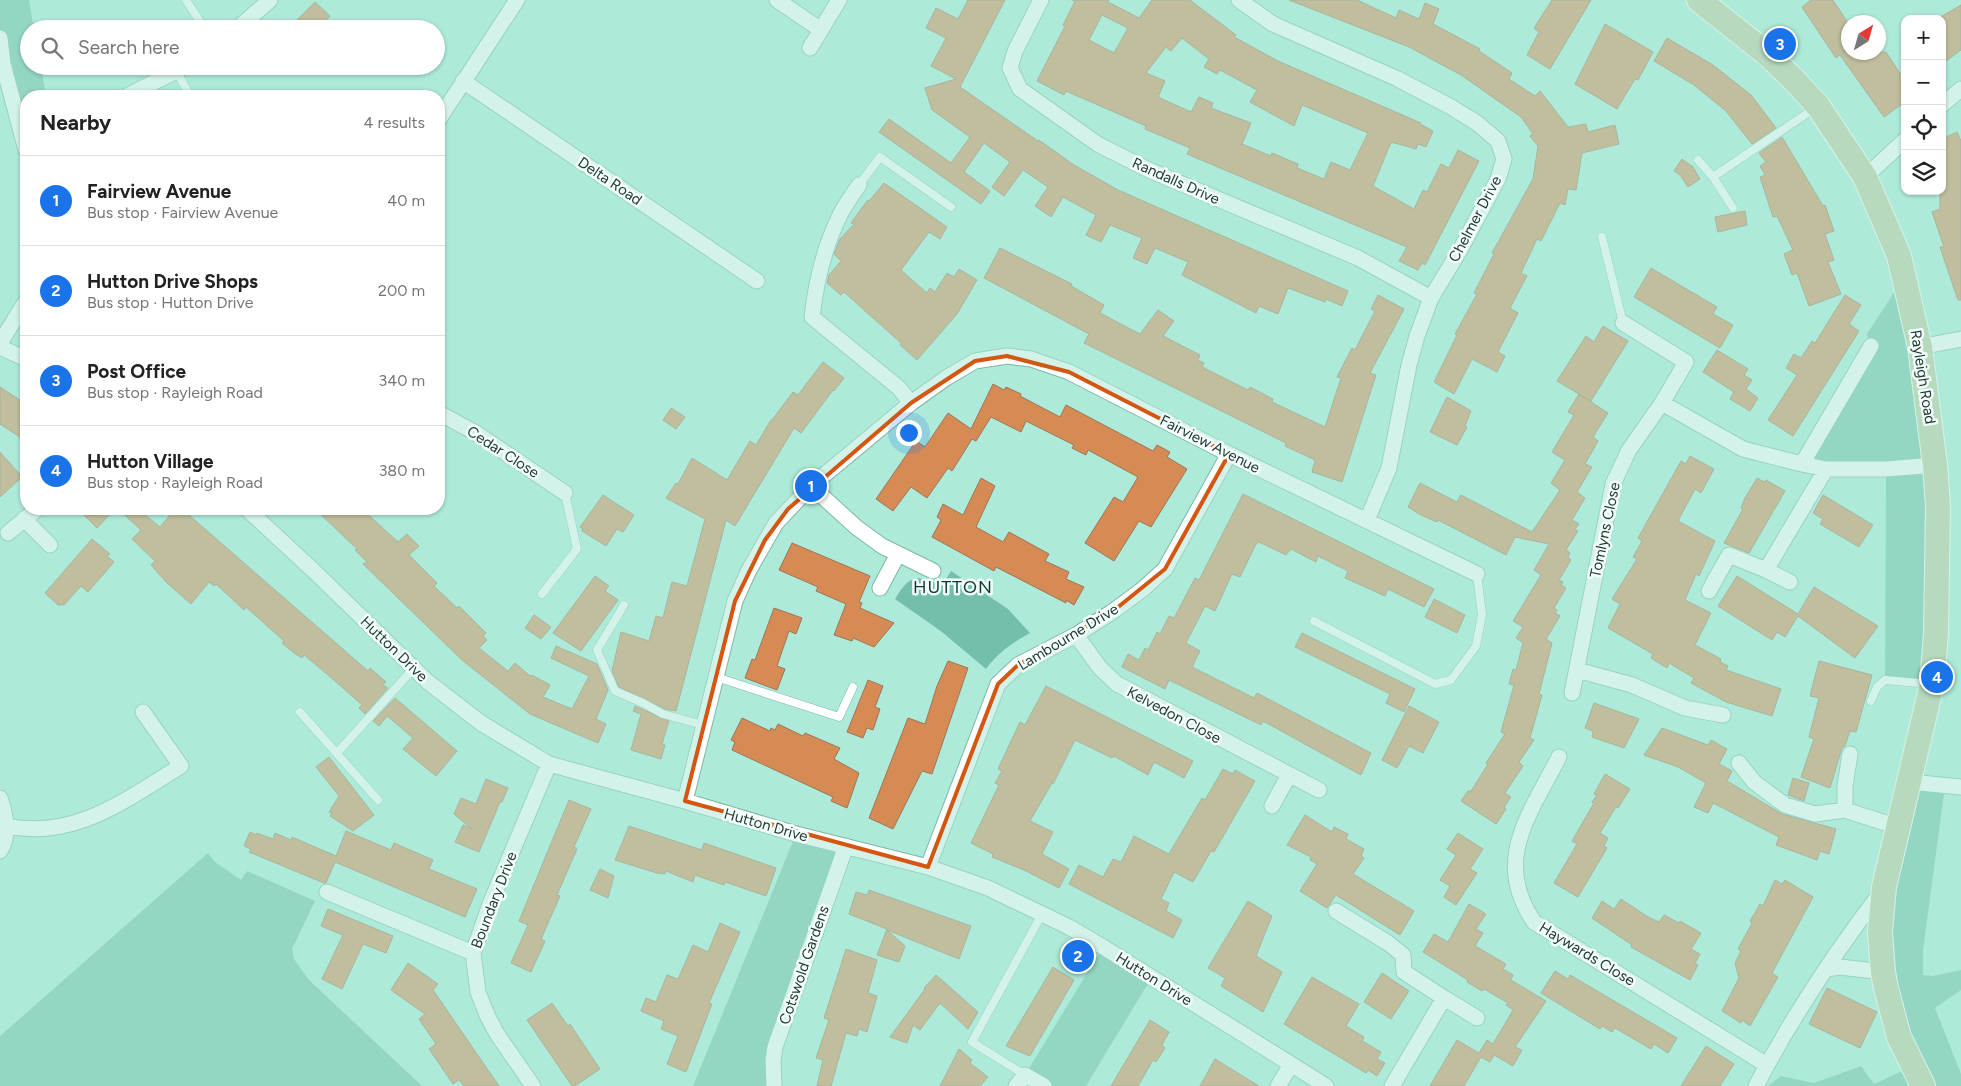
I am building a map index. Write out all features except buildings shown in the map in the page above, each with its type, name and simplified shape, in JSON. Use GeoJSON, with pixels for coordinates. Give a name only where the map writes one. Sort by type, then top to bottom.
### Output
{"type":"FeatureCollection","features":[{"type":"Feature","properties":{"kind":"main road","name":"Rayleigh Road"},"geometry":{"type":"LineString","coordinates":[[1699,0],[1767,54],[1818,106],[1865,177],[1899,256],[1920,347],[1935,465],[1938,506],[1936,632],[1932,684],[1884,888],[1880,932],[1883,972],[1899,1037],[1923,1086]]}},
{"type":"Feature","properties":{"kind":"street"},"geometry":{"type":"LineString","coordinates":[[248,20],[270,0]]}},
{"type":"Feature","properties":{"kind":"street"},"geometry":{"type":"LineString","coordinates":[[445,109],[517,0]]}},
{"type":"Feature","properties":{"kind":"street"},"geometry":{"type":"LineString","coordinates":[[778,0],[821,30]]}},
{"type":"Feature","properties":{"kind":"street"},"geometry":{"type":"LineString","coordinates":[[810,48],[839,0]]}},
{"type":"Feature","properties":{"kind":"street","name":"Randalls Drive"},"geometry":{"type":"LineString","coordinates":[[1041,0],[1015,51],[1010,68],[1020,89],[1099,145],[1149,170],[1358,258],[1431,298]]}},
{"type":"Feature","properties":{"kind":"street","name":"Chelmer Drive"},"geometry":{"type":"LineString","coordinates":[[1239,0],[1273,24],[1398,79],[1451,107],[1477,123],[1498,141],[1504,159],[1498,179],[1460,250],[1431,298],[1409,365],[1389,468],[1367,520]]}},
{"type":"Feature","properties":{"kind":"street"},"geometry":{"type":"LineString","coordinates":[[0,38],[3,64],[20,116]]}},
{"type":"Feature","properties":{"kind":"street"},"geometry":{"type":"LineString","coordinates":[[139,90],[170,75]]}},
{"type":"Feature","properties":{"kind":"street","name":"Delta Road"},"geometry":{"type":"LineString","coordinates":[[462,82],[757,281]]}},
{"type":"Feature","properties":{"kind":"street"},"geometry":{"type":"LineString","coordinates":[[1946,102],[1961,89]]}},
{"type":"Feature","properties":{"kind":"street"},"geometry":{"type":"LineString","coordinates":[[1865,177],[1901,144]]}},
{"type":"Feature","properties":{"kind":"street"},"geometry":{"type":"LineString","coordinates":[[859,185],[840,214],[824,253],[814,297],[812,317],[899,388],[911,403]]}},
{"type":"Feature","properties":{"kind":"street"},"geometry":{"type":"LineString","coordinates":[[0,343],[20,311]]}},
{"type":"Feature","properties":{"kind":"street","name":"Tomlyns Close"},"geometry":{"type":"LineString","coordinates":[[1572,694],[1612,484],[1629,450],[1662,403],[1686,362],[1624,323]]}},
{"type":"Feature","properties":{"kind":"street"},"geometry":{"type":"LineString","coordinates":[[1920,347],[1961,339]]}},
{"type":"Feature","properties":{"kind":"street"},"geometry":{"type":"LineString","coordinates":[[1802,464],[1871,346]]}},
{"type":"Feature","properties":{"kind":"street"},"geometry":{"type":"LineString","coordinates":[[0,347],[20,356]]}},
{"type":"Feature","properties":{"kind":"street","name":"Fairview Avenue"},"geometry":{"type":"LineString","coordinates":[[684,801],[735,601],[749,570],[776,523],[811,486],[842,458],[911,403],[946,378],[975,361],[1007,356],[1031,359],[1069,372],[1229,454],[1477,574]]}},
{"type":"Feature","properties":{"kind":"street"},"geometry":{"type":"LineString","coordinates":[[1662,403],[1742,449],[1826,470],[1886,469],[1935,465]]}},
{"type":"Feature","properties":{"kind":"street","name":"Cedar Close"},"geometry":{"type":"LineString","coordinates":[[445,416],[476,433],[565,493]]}},
{"type":"Feature","properties":{"kind":"street","name":"Lambourne Drive"},"geometry":{"type":"LineString","coordinates":[[928,867],[998,684],[1018,665],[1112,612],[1143,589],[1165,569],[1229,454]]}},
{"type":"Feature","properties":{"kind":"street"},"geometry":{"type":"LineString","coordinates":[[1766,570],[1826,470]]}},
{"type":"Feature","properties":{"kind":"street"},"geometry":{"type":"LineString","coordinates":[[811,486],[856,527],[882,546],[933,571]]}},
{"type":"Feature","properties":{"kind":"street"},"geometry":{"type":"LineString","coordinates":[[8,533],[30,515]]}},
{"type":"Feature","properties":{"kind":"street","name":"Hutton Drive"},"geometry":{"type":"LineString","coordinates":[[254,515],[413,669],[450,700],[482,723],[549,764],[796,834],[928,867],[988,888],[1069,927],[1112,952],[1326,1086]]}},
{"type":"Feature","properties":{"kind":"street"},"geometry":{"type":"LineString","coordinates":[[24,520],[50,545]]}},
{"type":"Feature","properties":{"kind":"street"},"geometry":{"type":"LineString","coordinates":[[880,588],[898,554]]}},
{"type":"Feature","properties":{"kind":"street"},"geometry":{"type":"LineString","coordinates":[[1709,591],[1729,555],[1790,582]]}},
{"type":"Feature","properties":{"kind":"street","name":"Kelvedon Close"},"geometry":{"type":"LineString","coordinates":[[1076,634],[1100,668],[1117,684],[1319,790]]}},
{"type":"Feature","properties":{"kind":"street"},"geometry":{"type":"LineString","coordinates":[[1577,670],[1632,685],[1685,708],[1723,715]]}},
{"type":"Feature","properties":{"kind":"street"},"geometry":{"type":"LineString","coordinates":[[6,826],[26,830],[83,822],[106,812],[181,766],[143,712]]}},
{"type":"Feature","properties":{"kind":"street"},"geometry":{"type":"LineString","coordinates":[[1845,810],[1845,786],[1850,754]]}},
{"type":"Feature","properties":{"kind":"street","name":"Haywards Close"},"geometry":{"type":"LineString","coordinates":[[1559,757],[1518,836],[1514,863],[1518,892],[1523,906],[1534,922],[1767,1064]]}},
{"type":"Feature","properties":{"kind":"street"},"geometry":{"type":"LineString","coordinates":[[1739,763],[1754,782],[1785,805],[1815,814],[1845,810],[1898,827]]}},
{"type":"Feature","properties":{"kind":"street","name":"Boundary Drive"},"geometry":{"type":"LineString","coordinates":[[533,1086],[486,1015],[478,992],[473,953],[490,904],[549,764]]}},
{"type":"Feature","properties":{"kind":"street"},"geometry":{"type":"LineString","coordinates":[[1272,806],[1289,775]]}},
{"type":"Feature","properties":{"kind":"street"},"geometry":{"type":"LineString","coordinates":[[1910,782],[1961,787]]}},
{"type":"Feature","properties":{"kind":"street"},"geometry":{"type":"LineString","coordinates":[[0,798],[6,826],[2,849]]}},
{"type":"Feature","properties":{"kind":"street","name":"Cotswold Gardens"},"geometry":{"type":"LineString","coordinates":[[774,1086],[773,1060],[775,1047],[846,846]]}},
{"type":"Feature","properties":{"kind":"street"},"geometry":{"type":"LineString","coordinates":[[1756,1086],[1814,985],[1848,935],[1884,888]]}},
{"type":"Feature","properties":{"kind":"street"},"geometry":{"type":"LineString","coordinates":[[327,892],[473,953]]}},
{"type":"Feature","properties":{"kind":"street"},"geometry":{"type":"LineString","coordinates":[[1336,911],[1403,954],[1404,972],[1476,1018]]}},
{"type":"Feature","properties":{"kind":"street"},"geometry":{"type":"LineString","coordinates":[[1826,969],[1840,967],[1883,972]]}},
{"type":"Feature","properties":{"kind":"street"},"geometry":{"type":"LineString","coordinates":[[1392,1086],[1444,998]]}},
{"type":"Feature","properties":{"kind":"street"},"geometry":{"type":"LineString","coordinates":[[1278,1086],[1291,1065]]}},
{"type":"Feature","properties":{"kind":"street"},"geometry":{"type":"LineString","coordinates":[[1021,1081],[1044,1086]]}},
{"type":"Feature","properties":{"kind":"lane"},"geometry":{"type":"LineString","coordinates":[[186,0],[200,20]]}},
{"type":"Feature","properties":{"kind":"lane"},"geometry":{"type":"LineString","coordinates":[[184,75],[188,90]]}},
{"type":"Feature","properties":{"kind":"lane"},"geometry":{"type":"LineString","coordinates":[[1713,177],[1818,106]]}},
{"type":"Feature","properties":{"kind":"lane"},"geometry":{"type":"LineString","coordinates":[[859,185],[880,157],[951,207]]}},
{"type":"Feature","properties":{"kind":"lane"},"geometry":{"type":"LineString","coordinates":[[1698,160],[1713,177],[1733,208]]}},
{"type":"Feature","properties":{"kind":"lane"},"geometry":{"type":"LineString","coordinates":[[1602,237],[1624,323]]}},
{"type":"Feature","properties":{"kind":"lane"},"geometry":{"type":"LineString","coordinates":[[542,594],[576,549],[565,493]]}},
{"type":"Feature","properties":{"kind":"lane"},"geometry":{"type":"LineString","coordinates":[[1314,621],[1436,684],[1451,680],[1476,646],[1482,615],[1477,574]]}},
{"type":"Feature","properties":{"kind":"lane"},"geometry":{"type":"LineString","coordinates":[[624,605],[597,650],[615,692],[663,714],[704,725]]}},
{"type":"Feature","properties":{"kind":"lane"},"geometry":{"type":"LineString","coordinates":[[337,753],[413,669]]}},
{"type":"Feature","properties":{"kind":"lane"},"geometry":{"type":"LineString","coordinates":[[716,677],[839,717],[853,687]]}},
{"type":"Feature","properties":{"kind":"lane"},"geometry":{"type":"LineString","coordinates":[[1871,701],[1877,687],[1885,680],[1932,684]]}},
{"type":"Feature","properties":{"kind":"lane"},"geometry":{"type":"LineString","coordinates":[[300,712],[378,800]]}},
{"type":"Feature","properties":{"kind":"lane"},"geometry":{"type":"LineString","coordinates":[[1021,1081],[972,1042],[1042,914]]}},
{"type":"Feature","properties":{"kind":"highlighted area"},"geometry":{"type":"Polygon","coordinates":[[[1007,356],[1069,372],[1229,454],[1165,569],[1112,612],[1018,665],[998,684],[928,867],[685,801],[735,601],[765,540],[788,509],[911,403],[975,361],[1007,356]]]}},
{"type":"Feature","properties":{"kind":"green space"},"geometry":{"type":"Polygon","coordinates":[[[0,0],[29,0],[32,20],[20,20],[20,75],[42,75],[45,90],[20,90],[20,124],[0,38],[0,0]]]}},
{"type":"Feature","properties":{"kind":"green space"},"geometry":{"type":"Polygon","coordinates":[[[1904,277],[1935,465],[1932,684],[1885,680],[1886,470],[1802,464],[1871,346],[1867,334],[1904,277]]]}},
{"type":"Feature","properties":{"kind":"green space"},"geometry":{"type":"Polygon","coordinates":[[[951,571],[1008,609],[1030,633],[1006,648],[986,669],[942,632],[895,599],[905,585],[915,579],[926,579],[942,586],[951,571]]]}},
{"type":"Feature","properties":{"kind":"green space"},"geometry":{"type":"Polygon","coordinates":[[[1910,782],[1945,786],[1923,950],[1923,975],[1933,976],[1961,970],[1961,990],[1935,1008],[1961,1074],[1961,1086],[1929,1086],[1883,972],[1910,782]]]}},
{"type":"Feature","properties":{"kind":"green space"},"geometry":{"type":"Polygon","coordinates":[[[796,834],[846,846],[775,1047],[774,1086],[693,1086],[796,834]]]}},
{"type":"Feature","properties":{"kind":"green space"},"geometry":{"type":"Polygon","coordinates":[[[208,853],[215,862],[241,880],[247,871],[315,901],[292,949],[294,959],[309,980],[422,1086],[0,1086],[0,1036],[208,853]]]}},
{"type":"Feature","properties":{"kind":"green space"},"geometry":{"type":"Polygon","coordinates":[[[1103,947],[1152,977],[1086,1086],[1016,1086],[1025,1075],[1103,947]]]}},
{"type":"Feature","properties":{"kind":"green space"},"geometry":{"type":"Polygon","coordinates":[[[1861,1066],[1874,1084],[1913,1066],[1923,1086],[1768,1086],[1781,1076],[1814,1083],[1861,1066]]]}},
{"type":"Feature","properties":{"kind":"place","name":"Post Office"},"geometry":{"type":"Point","coordinates":[1780,44]}},
{"type":"Feature","properties":{"kind":"place","name":"Fairview Avenue"},"geometry":{"type":"Point","coordinates":[811,486]}},
{"type":"Feature","properties":{"kind":"place","name":"Hutton Village"},"geometry":{"type":"Point","coordinates":[1937,677]}},
{"type":"Feature","properties":{"kind":"place","name":"Hutton Drive Shops"},"geometry":{"type":"Point","coordinates":[1078,956]}},
{"type":"Feature","properties":{"kind":"district","name":"HUTTON"},"geometry":{"type":"Point","coordinates":[953,587]}}]}
